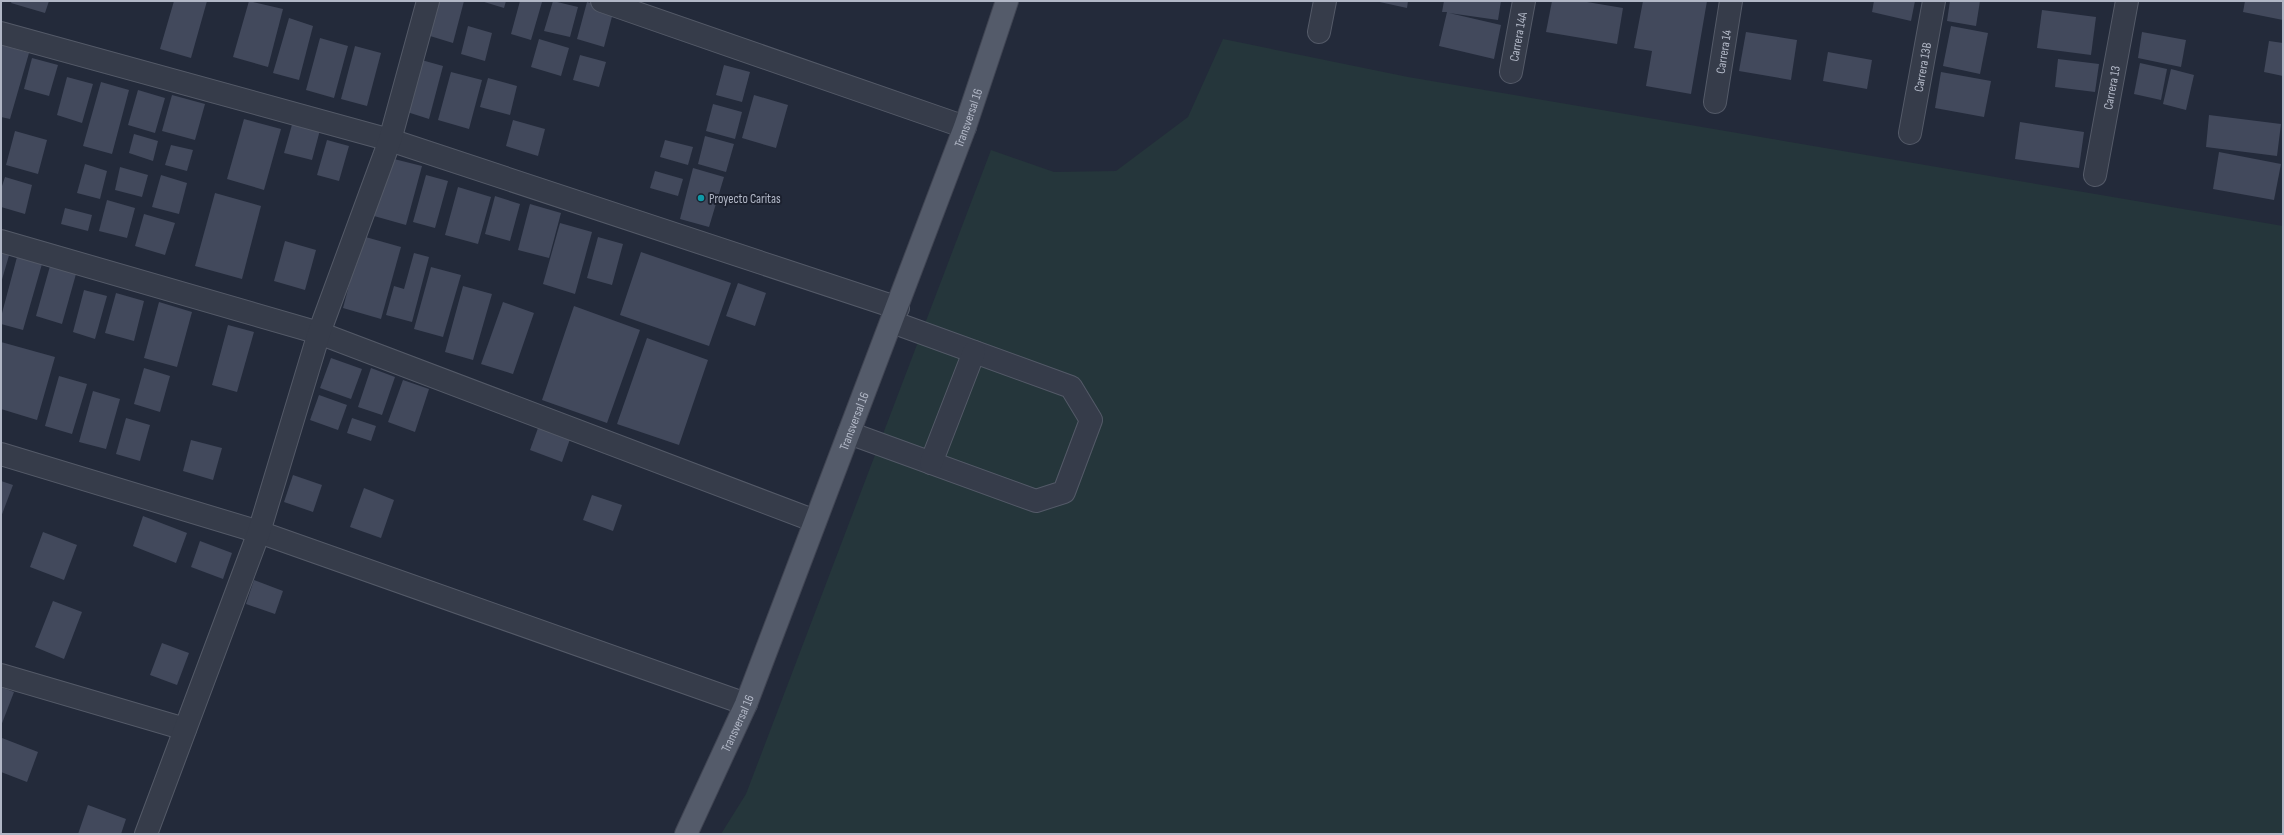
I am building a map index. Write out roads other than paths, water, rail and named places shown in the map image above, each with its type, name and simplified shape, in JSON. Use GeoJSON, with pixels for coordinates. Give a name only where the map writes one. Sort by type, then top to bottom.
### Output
{"type":"FeatureCollection","features":[{"type":"Feature","properties":{"kind":"main road","name":"Transversal 16"},"geometry":{"type":"LineString","coordinates":[[686,834],[746,704],[895,315],[965,126],[1007,1]]}},
{"type":"Feature","properties":{"kind":"street"},"geometry":{"type":"LineString","coordinates":[[146,834],[259,532],[319,333],[390,140],[428,1]]}},
{"type":"Feature","properties":{"kind":"street"},"geometry":{"type":"LineString","coordinates":[[602,1],[965,126]]}},
{"type":"Feature","properties":{"kind":"street"},"geometry":{"type":"LineString","coordinates":[[1320,32],[1325,1]]}},
{"type":"Feature","properties":{"kind":"street","name":"Carrera 14A"},"geometry":{"type":"LineString","coordinates":[[1511,72],[1524,1]]}},
{"type":"Feature","properties":{"kind":"street","name":"Carrera 14"},"geometry":{"type":"LineString","coordinates":[[1715,102],[1731,1]]}},
{"type":"Feature","properties":{"kind":"street","name":"Carrera 13B"},"geometry":{"type":"LineString","coordinates":[[1910,133],[1934,1]]}},
{"type":"Feature","properties":{"kind":"street","name":"Carrera 13"},"geometry":{"type":"LineString","coordinates":[[2095,175],[2127,1]]}},
{"type":"Feature","properties":{"kind":"street"},"geometry":{"type":"LineString","coordinates":[[1,33],[390,140],[895,315],[974,352],[1071,387],[1091,420],[1064,492],[1036,501],[849,433]]}},
{"type":"Feature","properties":{"kind":"street"},"geometry":{"type":"LineString","coordinates":[[1,241],[319,333],[815,521]]}},
{"type":"Feature","properties":{"kind":"street"},"geometry":{"type":"LineString","coordinates":[[931,463],[974,352]]}},
{"type":"Feature","properties":{"kind":"street"},"geometry":{"type":"LineString","coordinates":[[1,454],[259,532],[746,704]]}},
{"type":"Feature","properties":{"kind":"street"},"geometry":{"type":"LineString","coordinates":[[1,675],[185,729]]}},
{"type":"Feature","properties":{"kind":"place","name":"Proyecto Caritas"},"geometry":{"type":"Point","coordinates":[701,198]}}]}
